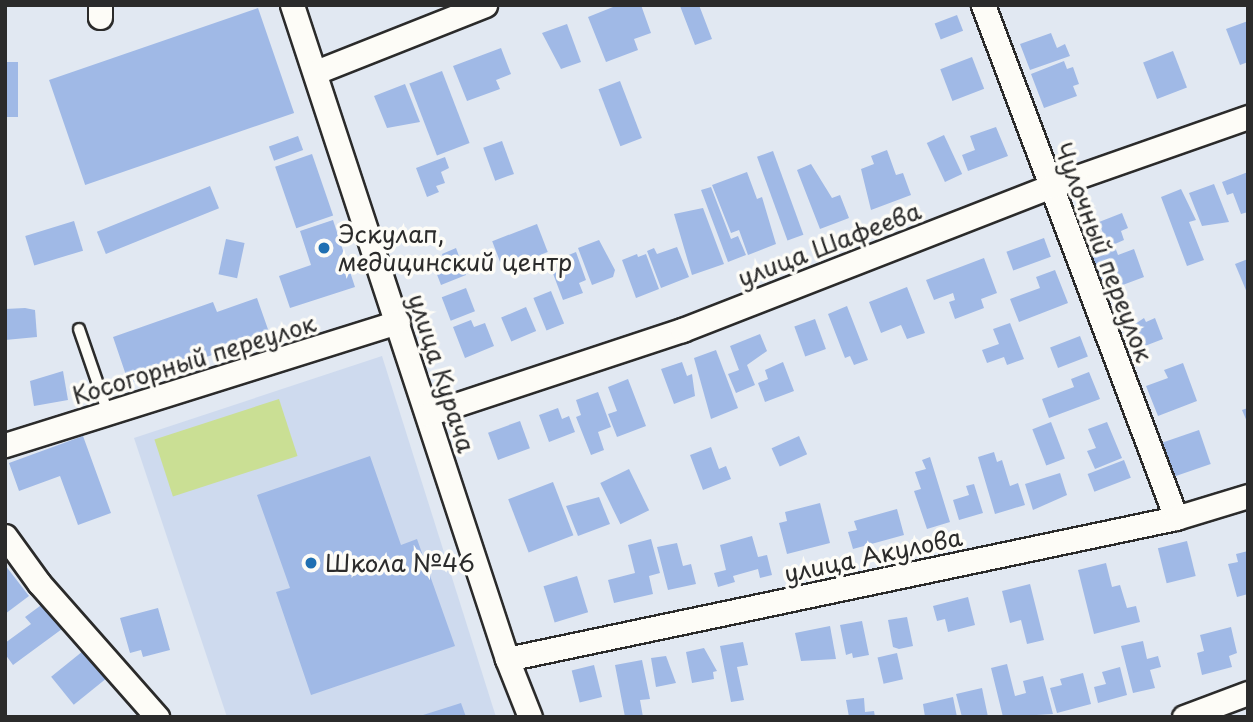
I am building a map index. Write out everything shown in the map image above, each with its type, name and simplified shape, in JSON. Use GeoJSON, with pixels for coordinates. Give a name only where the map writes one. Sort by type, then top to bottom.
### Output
{"type":"FeatureCollection","features":[{"type":"Feature","properties":{"kind":"street","name":"улица Курача"},"geometry":{"type":"LineString","coordinates":[[292,5],[507,659],[530,717]]}},
{"type":"Feature","properties":{"kind":"street"},"geometry":{"type":"LineString","coordinates":[[316,72],[485,5]]}},
{"type":"Feature","properties":{"kind":"street","name":"Чулочный переулок"},"geometry":{"type":"LineString","coordinates":[[983,5],[1176,518]]}},
{"type":"Feature","properties":{"kind":"street","name":"улица Шафеева"},"geometry":{"type":"LineString","coordinates":[[428,414],[682,330],[1051,186],[1248,117]]}},
{"type":"Feature","properties":{"kind":"street","name":"Косогорный переулок"},"geometry":{"type":"LineString","coordinates":[[5,445],[398,322]]}},
{"type":"Feature","properties":{"kind":"street","name":"улица Акулова"},"geometry":{"type":"LineString","coordinates":[[507,659],[1176,518],[1248,496]]}},
{"type":"Feature","properties":{"kind":"street"},"geometry":{"type":"LineString","coordinates":[[5,536],[39,583],[157,717]]}},
{"type":"Feature","properties":{"kind":"street"},"geometry":{"type":"LineString","coordinates":[[1184,717],[1248,693]]}},
{"type":"Feature","properties":{"kind":"lane"},"geometry":{"type":"LineString","coordinates":[[79,329],[108,413]]}},
{"type":"Feature","properties":{"kind":"shaded area","name":"Школа №46"},"geometry":{"type":"Polygon","coordinates":[[[382,356],[496,717],[227,717],[134,438],[382,356]]]}},
{"type":"Feature","properties":{"kind":"green space"},"geometry":{"type":"Polygon","coordinates":[[[279,399],[298,456],[173,497],[154,439],[279,399]]]}},
{"type":"Feature","properties":{"kind":"building"},"geometry":{"type":"Polygon","coordinates":[[[618,5],[641,5],[651,33],[634,39],[638,50],[606,62],[588,17],[618,5]]]}},
{"type":"Feature","properties":{"kind":"building"},"geometry":{"type":"Polygon","coordinates":[[[672,5],[699,5],[712,39],[695,45],[680,6],[672,5]]]}},
{"type":"Feature","properties":{"kind":"building"},"geometry":{"type":"Polygon","coordinates":[[[258,8],[294,113],[85,185],[49,80],[258,8]]]}},
{"type":"Feature","properties":{"kind":"building"},"geometry":{"type":"Polygon","coordinates":[[[957,15],[963,31],[941,39],[935,24],[957,15]]]}},
{"type":"Feature","properties":{"kind":"building"},"geometry":{"type":"Polygon","coordinates":[[[1248,21],[1248,62],[1240,65],[1226,29],[1248,21]]]}},
{"type":"Feature","properties":{"kind":"building"},"geometry":{"type":"Polygon","coordinates":[[[567,24],[581,62],[561,69],[542,33],[567,24]]]}},
{"type":"Feature","properties":{"kind":"building"},"geometry":{"type":"Polygon","coordinates":[[[1051,33],[1057,48],[1065,44],[1070,56],[1030,70],[1020,44],[1051,33]]]}},
{"type":"Feature","properties":{"kind":"building"},"geometry":{"type":"Polygon","coordinates":[[[501,48],[511,74],[496,80],[500,89],[467,101],[453,66],[501,48]]]}},
{"type":"Feature","properties":{"kind":"building"},"geometry":{"type":"Polygon","coordinates":[[[1173,51],[1187,87],[1157,99],[1143,62],[1173,51]]]}},
{"type":"Feature","properties":{"kind":"building"},"geometry":{"type":"Polygon","coordinates":[[[972,57],[984,89],[952,101],[940,69],[972,57]]]}},
{"type":"Feature","properties":{"kind":"building"},"geometry":{"type":"Polygon","coordinates":[[[1064,61],[1067,69],[1073,67],[1079,84],[1073,86],[1077,96],[1044,108],[1031,74],[1064,61]]]}},
{"type":"Feature","properties":{"kind":"building"},"geometry":{"type":"Polygon","coordinates":[[[5,62],[18,62],[18,117],[5,117],[5,62]]]}},
{"type":"Feature","properties":{"kind":"building"},"geometry":{"type":"Polygon","coordinates":[[[442,71],[470,143],[437,155],[409,84],[442,71]]]}},
{"type":"Feature","properties":{"kind":"building"},"geometry":{"type":"Polygon","coordinates":[[[620,81],[642,138],[620,146],[599,89],[620,81]]]}},
{"type":"Feature","properties":{"kind":"building"},"geometry":{"type":"Polygon","coordinates":[[[405,84],[420,122],[387,128],[374,96],[405,84]]]}},
{"type":"Feature","properties":{"kind":"building"},"geometry":{"type":"Polygon","coordinates":[[[996,127],[1008,156],[968,171],[962,155],[975,150],[970,136],[996,127]]]}},
{"type":"Feature","properties":{"kind":"building"},"geometry":{"type":"Polygon","coordinates":[[[944,135],[962,174],[945,182],[927,143],[944,135]]]}},
{"type":"Feature","properties":{"kind":"building"},"geometry":{"type":"Polygon","coordinates":[[[298,136],[303,150],[274,161],[269,147],[298,136]]]}},
{"type":"Feature","properties":{"kind":"building"},"geometry":{"type":"Polygon","coordinates":[[[502,141],[514,174],[495,181],[483,148],[502,141]]]}},
{"type":"Feature","properties":{"kind":"building"},"geometry":{"type":"Polygon","coordinates":[[[887,150],[896,175],[903,173],[911,195],[871,210],[861,169],[874,164],[871,156],[887,150]]]}},
{"type":"Feature","properties":{"kind":"building"},"geometry":{"type":"Polygon","coordinates":[[[773,151],[803,235],[787,240],[757,157],[773,151]]]}},
{"type":"Feature","properties":{"kind":"building"},"geometry":{"type":"Polygon","coordinates":[[[312,154],[333,215],[296,228],[275,167],[312,154]]]}},
{"type":"Feature","properties":{"kind":"building"},"geometry":{"type":"Polygon","coordinates":[[[445,157],[449,168],[441,172],[445,183],[436,186],[439,192],[427,197],[416,168],[445,157]]]}},
{"type":"Feature","properties":{"kind":"building"},"geometry":{"type":"Polygon","coordinates":[[[811,164],[832,198],[840,195],[849,218],[820,229],[797,170],[811,164]]]}},
{"type":"Feature","properties":{"kind":"building"},"geometry":{"type":"Polygon","coordinates":[[[747,172],[757,199],[762,197],[776,244],[748,255],[739,230],[731,233],[712,185],[747,172]]]}},
{"type":"Feature","properties":{"kind":"building"},"geometry":{"type":"Polygon","coordinates":[[[1248,172],[1248,212],[1241,214],[1233,193],[1227,195],[1222,182],[1248,172]]]}},
{"type":"Feature","properties":{"kind":"building"},"geometry":{"type":"Polygon","coordinates":[[[1214,184],[1229,222],[1202,226],[1189,193],[1214,184]]]}},
{"type":"Feature","properties":{"kind":"building"},"geometry":{"type":"Polygon","coordinates":[[[210,186],[219,208],[106,254],[97,232],[210,186]]]}},
{"type":"Feature","properties":{"kind":"building"},"geometry":{"type":"Polygon","coordinates":[[[711,187],[731,239],[738,236],[746,255],[728,262],[701,190],[711,187]]]}},
{"type":"Feature","properties":{"kind":"building"},"geometry":{"type":"Polygon","coordinates":[[[1181,189],[1196,220],[1189,222],[1204,260],[1187,266],[1161,197],[1181,189]]]}},
{"type":"Feature","properties":{"kind":"building"},"geometry":{"type":"Polygon","coordinates":[[[703,208],[724,264],[692,275],[674,214],[703,208]]]}},
{"type":"Feature","properties":{"kind":"building"},"geometry":{"type":"Polygon","coordinates":[[[1122,213],[1128,228],[1121,231],[1124,240],[1108,247],[1099,222],[1122,213]]]}},
{"type":"Feature","properties":{"kind":"building","name":"Эскулап, медицинский центр"},"geometry":{"type":"Polygon","coordinates":[[[333,220],[355,287],[290,308],[279,276],[311,265],[300,231],[333,220]]]}},
{"type":"Feature","properties":{"kind":"building"},"geometry":{"type":"Polygon","coordinates":[[[74,221],[83,251],[34,266],[25,236],[74,221]]]}},
{"type":"Feature","properties":{"kind":"building"},"geometry":{"type":"Polygon","coordinates":[[[537,224],[548,252],[503,269],[492,241],[537,224]]]}},
{"type":"Feature","properties":{"kind":"building"},"geometry":{"type":"Polygon","coordinates":[[[1044,238],[1051,257],[1013,270],[1006,252],[1044,238]]]}},
{"type":"Feature","properties":{"kind":"building"},"geometry":{"type":"Polygon","coordinates":[[[226,239],[245,243],[237,278],[219,274],[226,239]]]}},
{"type":"Feature","properties":{"kind":"building"},"geometry":{"type":"Polygon","coordinates":[[[599,240],[615,270],[613,277],[592,285],[578,248],[599,240]]]}},
{"type":"Feature","properties":{"kind":"building"},"geometry":{"type":"Polygon","coordinates":[[[677,247],[689,277],[661,288],[647,251],[654,248],[657,254],[677,247]]]}},
{"type":"Feature","properties":{"kind":"building"},"geometry":{"type":"Polygon","coordinates":[[[1115,247],[1118,255],[1134,249],[1144,277],[1104,292],[1091,257],[1115,247]]]}},
{"type":"Feature","properties":{"kind":"building"},"geometry":{"type":"Polygon","coordinates":[[[456,248],[466,275],[441,285],[436,272],[447,268],[442,254],[456,248]]]}},
{"type":"Feature","properties":{"kind":"building"},"geometry":{"type":"Polygon","coordinates":[[[576,252],[586,280],[579,283],[583,293],[563,300],[549,263],[576,252]]]}},
{"type":"Feature","properties":{"kind":"building"},"geometry":{"type":"Polygon","coordinates":[[[637,254],[638,257],[646,254],[659,289],[636,298],[622,260],[637,254]]]}},
{"type":"Feature","properties":{"kind":"building"},"geometry":{"type":"Polygon","coordinates":[[[984,258],[997,293],[981,299],[984,308],[955,319],[949,302],[955,300],[953,293],[934,300],[926,280],[984,258]]]}},
{"type":"Feature","properties":{"kind":"building"},"geometry":{"type":"Polygon","coordinates":[[[1248,259],[1248,295],[1235,264],[1248,259]]]}},
{"type":"Feature","properties":{"kind":"building"},"geometry":{"type":"Polygon","coordinates":[[[1055,270],[1068,303],[1019,322],[1010,299],[1040,288],[1036,277],[1055,270]]]}},
{"type":"Feature","properties":{"kind":"building"},"geometry":{"type":"Polygon","coordinates":[[[907,287],[925,333],[907,339],[901,325],[881,333],[869,302],[907,287]]]}},
{"type":"Feature","properties":{"kind":"building"},"geometry":{"type":"Polygon","coordinates":[[[466,288],[475,311],[451,321],[442,297],[466,288]]]}},
{"type":"Feature","properties":{"kind":"building"},"geometry":{"type":"Polygon","coordinates":[[[551,291],[564,323],[546,331],[533,298],[551,291]]]}},
{"type":"Feature","properties":{"kind":"building"},"geometry":{"type":"Polygon","coordinates":[[[257,298],[270,335],[129,384],[113,337],[213,302],[217,312],[257,298]]]}},
{"type":"Feature","properties":{"kind":"building"},"geometry":{"type":"Polygon","coordinates":[[[847,306],[868,360],[854,365],[850,356],[845,358],[828,314],[847,306]]]}},
{"type":"Feature","properties":{"kind":"building"},"geometry":{"type":"Polygon","coordinates":[[[526,307],[536,331],[511,341],[501,318],[526,307]]]}},
{"type":"Feature","properties":{"kind":"building"},"geometry":{"type":"Polygon","coordinates":[[[5,309],[35,310],[37,337],[5,340],[5,309]]]}},
{"type":"Feature","properties":{"kind":"building"},"geometry":{"type":"Polygon","coordinates":[[[1144,318],[1146,322],[1155,318],[1163,339],[1137,349],[1129,328],[1144,318]]]}},
{"type":"Feature","properties":{"kind":"building"},"geometry":{"type":"Polygon","coordinates":[[[815,319],[826,349],[805,357],[794,327],[815,319]]]}},
{"type":"Feature","properties":{"kind":"building"},"geometry":{"type":"Polygon","coordinates":[[[471,320],[474,327],[485,323],[494,346],[465,358],[453,327],[471,320]]]}},
{"type":"Feature","properties":{"kind":"building"},"geometry":{"type":"Polygon","coordinates":[[[1010,323],[1024,359],[1007,365],[1004,357],[987,363],[982,350],[999,344],[993,329],[1010,323]]]}},
{"type":"Feature","properties":{"kind":"building"},"geometry":{"type":"Polygon","coordinates":[[[760,334],[767,351],[747,365],[755,385],[736,393],[728,374],[739,370],[730,346],[760,334]]]}},
{"type":"Feature","properties":{"kind":"building"},"geometry":{"type":"Polygon","coordinates":[[[1080,336],[1088,357],[1058,368],[1050,347],[1080,336]]]}},
{"type":"Feature","properties":{"kind":"building"},"geometry":{"type":"Polygon","coordinates":[[[716,350],[738,408],[711,419],[694,358],[716,350]]]}},
{"type":"Feature","properties":{"kind":"building"},"geometry":{"type":"Polygon","coordinates":[[[682,362],[687,376],[692,374],[695,396],[674,404],[661,369],[682,362]]]}},
{"type":"Feature","properties":{"kind":"building"},"geometry":{"type":"Polygon","coordinates":[[[783,362],[794,391],[765,402],[758,383],[768,379],[765,370],[783,362]]]}},
{"type":"Feature","properties":{"kind":"building"},"geometry":{"type":"Polygon","coordinates":[[[1183,363],[1197,401],[1158,416],[1146,386],[1168,378],[1164,370],[1183,363]]]}},
{"type":"Feature","properties":{"kind":"building"},"geometry":{"type":"Polygon","coordinates":[[[63,371],[68,400],[34,406],[30,381],[63,371]]]}},
{"type":"Feature","properties":{"kind":"building"},"geometry":{"type":"Polygon","coordinates":[[[1089,372],[1100,399],[1049,418],[1042,399],[1074,387],[1071,379],[1089,372]]]}},
{"type":"Feature","properties":{"kind":"building"},"geometry":{"type":"Polygon","coordinates":[[[628,379],[646,426],[617,437],[608,414],[617,411],[608,387],[628,379]]]}},
{"type":"Feature","properties":{"kind":"building"},"geometry":{"type":"Polygon","coordinates":[[[598,392],[611,427],[598,432],[604,450],[591,455],[576,417],[581,415],[576,400],[598,392]]]}},
{"type":"Feature","properties":{"kind":"building"},"geometry":{"type":"Polygon","coordinates":[[[558,408],[562,419],[569,416],[575,432],[549,442],[539,415],[558,408]]]}},
{"type":"Feature","properties":{"kind":"building"},"geometry":{"type":"Polygon","coordinates":[[[1248,408],[1248,424],[1242,410],[1248,408]]]}},
{"type":"Feature","properties":{"kind":"building"},"geometry":{"type":"Polygon","coordinates":[[[520,421],[530,448],[498,460],[488,433],[520,421]]]}},
{"type":"Feature","properties":{"kind":"building"},"geometry":{"type":"Polygon","coordinates":[[[1051,422],[1065,458],[1046,466],[1032,429],[1051,422]]]}},
{"type":"Feature","properties":{"kind":"building"},"geometry":{"type":"Polygon","coordinates":[[[1107,422],[1122,458],[1095,469],[1087,451],[1096,448],[1088,429],[1107,422]]]}},
{"type":"Feature","properties":{"kind":"building"},"geometry":{"type":"Polygon","coordinates":[[[1199,430],[1211,464],[1170,478],[1158,444],[1199,430]]]}},
{"type":"Feature","properties":{"kind":"building"},"geometry":{"type":"Polygon","coordinates":[[[83,436],[111,513],[78,525],[60,476],[19,491],[9,463],[83,436]]]}},
{"type":"Feature","properties":{"kind":"building"},"geometry":{"type":"Polygon","coordinates":[[[799,436],[807,454],[780,466],[772,448],[799,436]]]}},
{"type":"Feature","properties":{"kind":"building"},"geometry":{"type":"Polygon","coordinates":[[[711,447],[719,469],[726,466],[731,479],[703,490],[690,455],[711,447]]]}},
{"type":"Feature","properties":{"kind":"building"},"geometry":{"type":"Polygon","coordinates":[[[994,452],[997,462],[1002,460],[1010,486],[1018,483],[1025,505],[995,514],[978,457],[994,452]]]}},
{"type":"Feature","properties":{"kind":"building"},"geometry":{"type":"Polygon","coordinates":[[[370,456],[401,545],[417,539],[455,646],[311,695],[276,592],[290,588],[257,495],[370,456]]]}},
{"type":"Feature","properties":{"kind":"building"},"geometry":{"type":"Polygon","coordinates":[[[930,457],[950,522],[927,529],[914,491],[921,489],[915,472],[926,469],[922,460],[930,457]]]}},
{"type":"Feature","properties":{"kind":"building"},"geometry":{"type":"Polygon","coordinates":[[[1124,460],[1131,478],[1094,492],[1088,474],[1124,460]]]}},
{"type":"Feature","properties":{"kind":"building"},"geometry":{"type":"Polygon","coordinates":[[[629,469],[649,510],[620,524],[600,483],[629,469]]]}},
{"type":"Feature","properties":{"kind":"building"},"geometry":{"type":"Polygon","coordinates":[[[1060,473],[1067,495],[1033,510],[1025,484],[1060,473]]]}},
{"type":"Feature","properties":{"kind":"building"},"geometry":{"type":"Polygon","coordinates":[[[553,482],[573,535],[529,552],[508,499],[553,482]]]}},
{"type":"Feature","properties":{"kind":"building"},"geometry":{"type":"Polygon","coordinates":[[[974,484],[983,513],[959,520],[953,500],[969,495],[966,486],[974,484]]]}},
{"type":"Feature","properties":{"kind":"building"},"geometry":{"type":"Polygon","coordinates":[[[599,497],[610,524],[578,536],[566,506],[599,497]]]}},
{"type":"Feature","properties":{"kind":"building"},"geometry":{"type":"Polygon","coordinates":[[[820,503],[830,543],[787,554],[779,523],[787,521],[785,512],[820,503]]]}},
{"type":"Feature","properties":{"kind":"building"},"geometry":{"type":"Polygon","coordinates":[[[897,509],[904,535],[853,549],[848,532],[857,530],[854,521],[897,509]]]}},
{"type":"Feature","properties":{"kind":"building"},"geometry":{"type":"Polygon","coordinates":[[[752,536],[758,557],[767,555],[772,575],[760,578],[758,569],[733,576],[735,582],[718,587],[714,573],[726,570],[720,545],[752,536]]]}},
{"type":"Feature","properties":{"kind":"building"},"geometry":{"type":"Polygon","coordinates":[[[651,539],[660,573],[649,576],[653,594],[614,603],[608,580],[635,573],[628,545],[651,539]]]}},
{"type":"Feature","properties":{"kind":"building"},"geometry":{"type":"Polygon","coordinates":[[[1187,541],[1196,576],[1167,583],[1158,548],[1187,541]]]}},
{"type":"Feature","properties":{"kind":"building"},"geometry":{"type":"Polygon","coordinates":[[[677,543],[683,566],[691,564],[696,584],[668,590],[657,547],[677,543]]]}},
{"type":"Feature","properties":{"kind":"building"},"geometry":{"type":"Polygon","coordinates":[[[1248,551],[1248,594],[1237,597],[1228,564],[1238,562],[1236,554],[1248,551]]]}},
{"type":"Feature","properties":{"kind":"building"},"geometry":{"type":"Polygon","coordinates":[[[1106,563],[1112,587],[1120,585],[1127,608],[1136,606],[1140,622],[1094,634],[1078,570],[1106,563]]]}},
{"type":"Feature","properties":{"kind":"building"},"geometry":{"type":"Polygon","coordinates":[[[5,565],[29,596],[5,614],[5,565]]]}},
{"type":"Feature","properties":{"kind":"building"},"geometry":{"type":"Polygon","coordinates":[[[577,576],[588,612],[555,623],[544,586],[577,576]]]}},
{"type":"Feature","properties":{"kind":"building"},"geometry":{"type":"Polygon","coordinates":[[[1030,584],[1044,640],[1027,644],[1021,620],[1010,623],[1002,591],[1030,584]]]}},
{"type":"Feature","properties":{"kind":"building"},"geometry":{"type":"Polygon","coordinates":[[[968,597],[975,625],[948,632],[945,619],[937,621],[933,606],[968,597]]]}},
{"type":"Feature","properties":{"kind":"building"},"geometry":{"type":"Polygon","coordinates":[[[44,603],[62,629],[13,665],[5,654],[5,643],[31,624],[25,617],[44,603]]]}},
{"type":"Feature","properties":{"kind":"building"},"geometry":{"type":"Polygon","coordinates":[[[158,608],[170,650],[143,657],[141,650],[130,653],[120,618],[158,608]]]}},
{"type":"Feature","properties":{"kind":"building"},"geometry":{"type":"Polygon","coordinates":[[[907,617],[913,646],[899,649],[893,647],[888,620],[907,617]]]}},
{"type":"Feature","properties":{"kind":"building"},"geometry":{"type":"Polygon","coordinates":[[[862,621],[869,655],[853,658],[852,653],[846,655],[840,625],[862,621]]]}},
{"type":"Feature","properties":{"kind":"building"},"geometry":{"type":"Polygon","coordinates":[[[830,626],[836,659],[801,661],[795,633],[830,626]]]}},
{"type":"Feature","properties":{"kind":"building"},"geometry":{"type":"Polygon","coordinates":[[[1231,627],[1237,653],[1229,656],[1232,667],[1202,675],[1197,653],[1204,651],[1200,635],[1231,627]]]}},
{"type":"Feature","properties":{"kind":"building"},"geometry":{"type":"Polygon","coordinates":[[[1143,641],[1147,659],[1158,656],[1161,667],[1150,670],[1155,688],[1133,693],[1121,646],[1143,641]]]}},
{"type":"Feature","properties":{"kind":"building"},"geometry":{"type":"Polygon","coordinates":[[[743,642],[748,665],[737,667],[744,700],[731,702],[720,646],[743,642]]]}},
{"type":"Feature","properties":{"kind":"building"},"geometry":{"type":"Polygon","coordinates":[[[704,648],[717,671],[713,672],[714,679],[692,683],[686,652],[704,648]]]}},
{"type":"Feature","properties":{"kind":"building"},"geometry":{"type":"Polygon","coordinates":[[[83,651],[106,679],[74,705],[51,677],[83,651]]]}},
{"type":"Feature","properties":{"kind":"building"},"geometry":{"type":"Polygon","coordinates":[[[897,653],[903,679],[884,684],[878,657],[897,653]]]}},
{"type":"Feature","properties":{"kind":"building"},"geometry":{"type":"Polygon","coordinates":[[[666,656],[676,683],[656,687],[651,658],[666,656]]]}},
{"type":"Feature","properties":{"kind":"building"},"geometry":{"type":"Polygon","coordinates":[[[642,660],[650,699],[640,700],[643,717],[625,717],[615,665],[642,660]]]}},
{"type":"Feature","properties":{"kind":"building"},"geometry":{"type":"Polygon","coordinates":[[[1007,664],[1015,696],[1026,693],[1023,681],[1043,676],[1053,714],[1003,717],[991,668],[1007,664]]]}},
{"type":"Feature","properties":{"kind":"building"},"geometry":{"type":"Polygon","coordinates":[[[594,665],[602,697],[580,703],[572,671],[594,665]]]}},
{"type":"Feature","properties":{"kind":"building"},"geometry":{"type":"Polygon","coordinates":[[[1120,667],[1127,695],[1098,703],[1094,687],[1106,684],[1102,672],[1120,667]]]}},
{"type":"Feature","properties":{"kind":"building"},"geometry":{"type":"Polygon","coordinates":[[[1083,673],[1091,704],[1057,713],[1050,688],[1062,685],[1060,679],[1083,673]]]}},
{"type":"Feature","properties":{"kind":"building"},"geometry":{"type":"Polygon","coordinates":[[[982,688],[988,717],[962,717],[956,694],[982,688]]]}},
{"type":"Feature","properties":{"kind":"building"},"geometry":{"type":"Polygon","coordinates":[[[953,697],[957,717],[925,717],[923,704],[953,697]]]}},
{"type":"Feature","properties":{"kind":"building"},"geometry":{"type":"Polygon","coordinates":[[[864,698],[865,712],[874,711],[875,717],[849,717],[846,700],[864,698]]]}},
{"type":"Feature","properties":{"kind":"building"},"geometry":{"type":"Polygon","coordinates":[[[461,703],[466,717],[420,717],[420,716],[461,703]]]}},
{"type":"Feature","properties":{"kind":"place","name":"Эскулап, медицинский центр"},"geometry":{"type":"Point","coordinates":[324,248]}},
{"type":"Feature","properties":{"kind":"place","name":"Школа №46"},"geometry":{"type":"Point","coordinates":[311,563]}}]}
